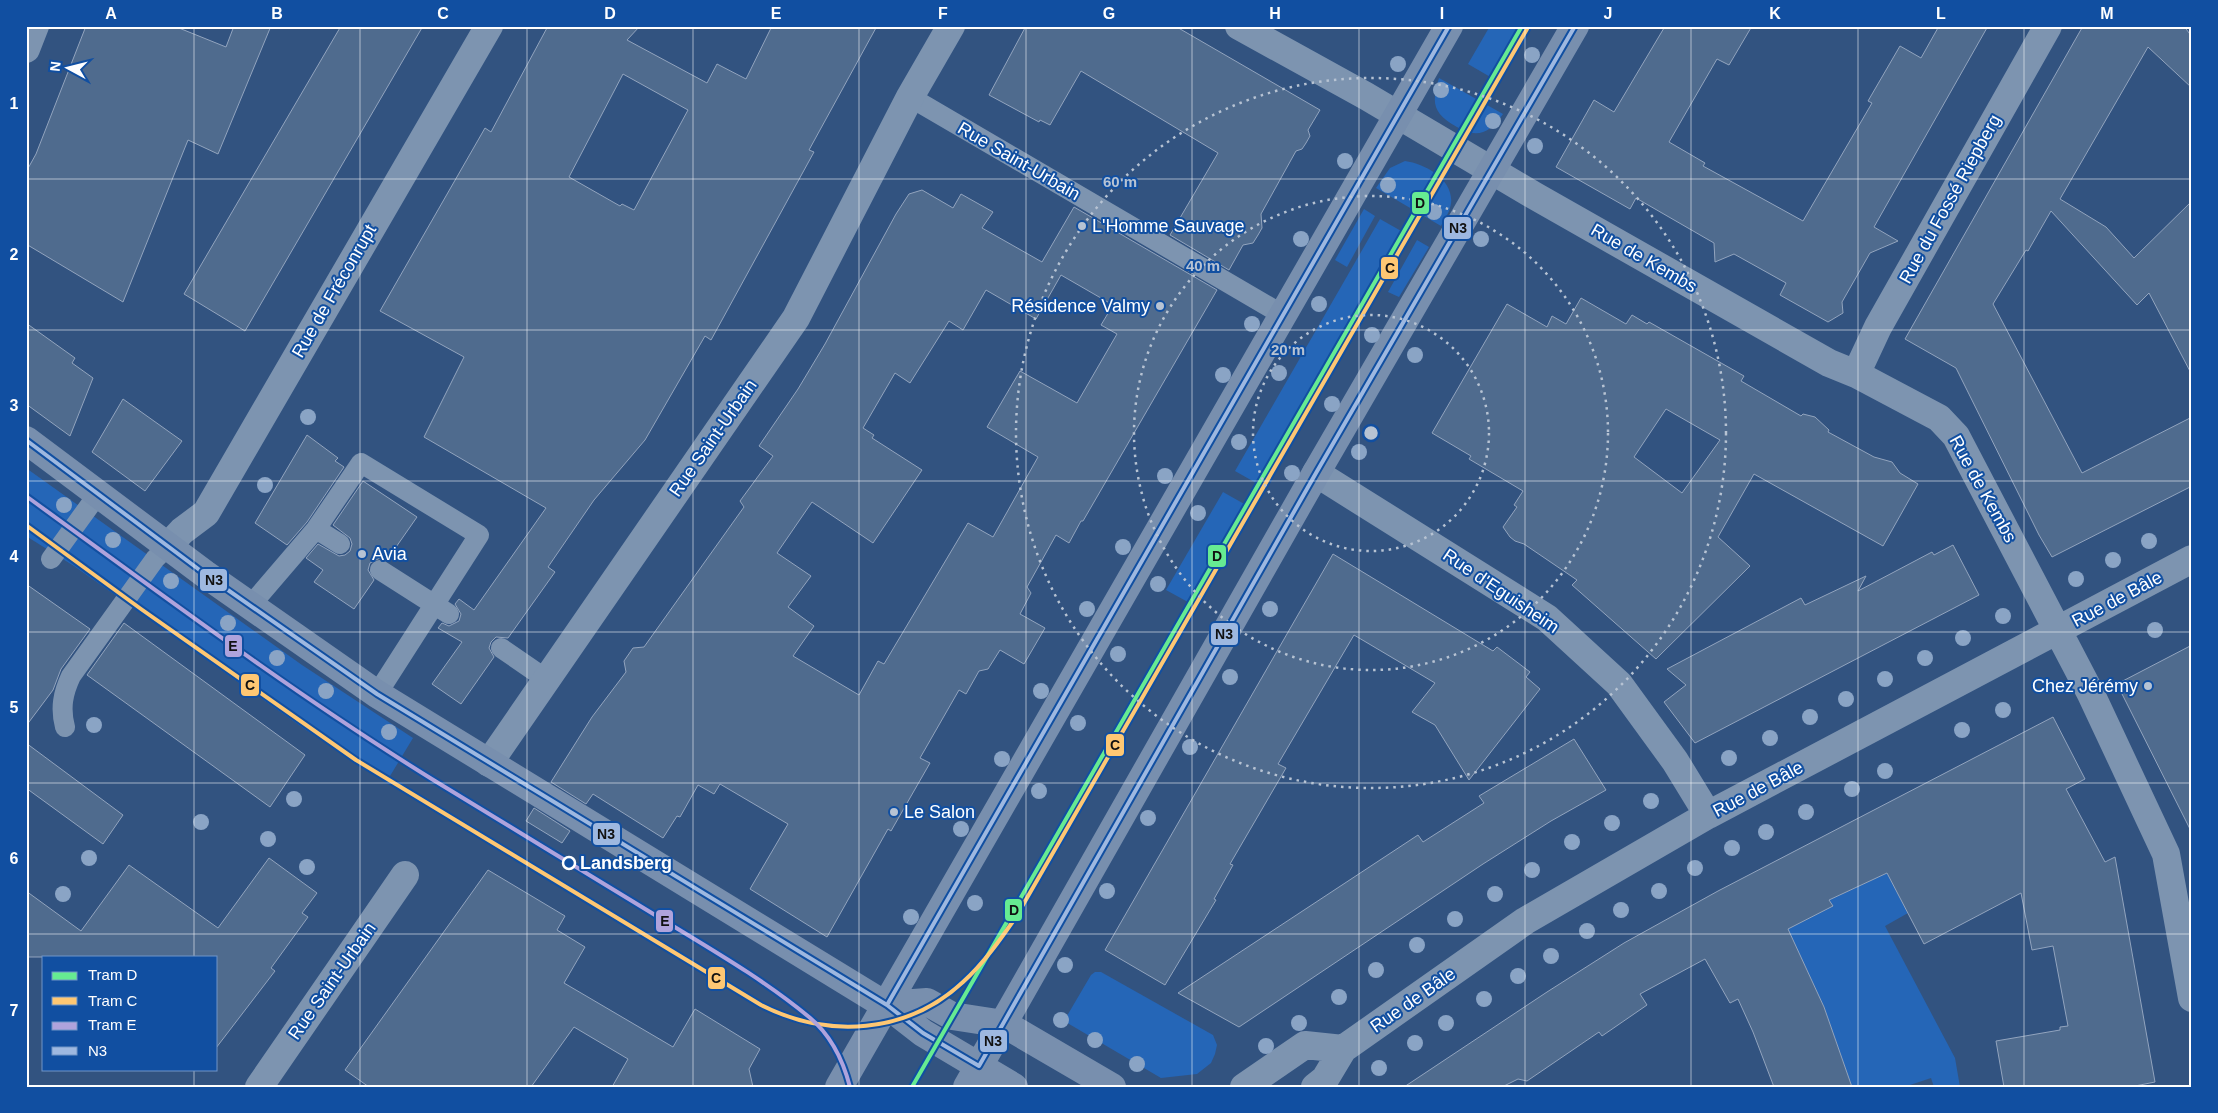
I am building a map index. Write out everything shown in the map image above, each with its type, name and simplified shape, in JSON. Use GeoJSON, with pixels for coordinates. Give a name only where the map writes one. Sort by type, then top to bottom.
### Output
{"type":"FeatureCollection","features":[{"type":"Feature","properties":{"kind":"main road"},"geometry":{"type":"LineString","coordinates":[[840,1087],[1449,26]]}},
{"type":"Feature","properties":{"kind":"main road"},"geometry":{"type":"LineString","coordinates":[[973,1076],[1316,473],[1575,26]]}},
{"type":"Feature","properties":{"kind":"main road"},"geometry":{"type":"LineString","coordinates":[[26,440],[250,606],[377,694],[887,1005],[973,1076],[1014,1087]]}},
{"type":"Feature","properties":{"kind":"main road"},"geometry":{"type":"LineString","coordinates":[[887,1005],[927,1002],[952,1016],[1004,1024],[1112,1087]]}},
{"type":"Feature","properties":{"kind":"street"},"geometry":{"type":"LineString","coordinates":[[26,49],[35,26]]}},
{"type":"Feature","properties":{"kind":"street","name":"Rue de Fréconrupt"},"geometry":{"type":"LineString","coordinates":[[168,546],[182,531],[206,513],[489,26]]}},
{"type":"Feature","properties":{"kind":"street","name":"Rue Saint-Urbain"},"geometry":{"type":"LineString","coordinates":[[489,763],[796,318],[910,98],[951,26]]}},
{"type":"Feature","properties":{"kind":"street","name":"Rue de Kembs"},"geometry":{"type":"LineString","coordinates":[[1240,26],[1366,96],[1829,363],[1856,374],[1939,418],[1956,436],[2091,694],[2166,854],[2192,998]]}},
{"type":"Feature","properties":{"kind":"street","name":"Rue du Fossé Riepberg"},"geometry":{"type":"LineString","coordinates":[[1856,374],[1878,327],[2048,26]]}},
{"type":"Feature","properties":{"kind":"street","name":"Rue d'Eguisheim"},"geometry":{"type":"LineString","coordinates":[[1316,473],[1547,618],[1619,684],[1675,761],[1708,815]]}},
{"type":"Feature","properties":{"kind":"street","name":"Rue de Bâle"},"geometry":{"type":"LineString","coordinates":[[1314,1087],[1325,1079],[1344,1049],[1525,921],[1708,815],[2192,559]]}},
{"type":"Feature","properties":{"kind":"street","name":"Rue Saint-Urbain"},"geometry":{"type":"LineString","coordinates":[[259,1087],[405,875]]}},
{"type":"Feature","properties":{"kind":"street"},"geometry":{"type":"LineString","coordinates":[[1244,1087],[1305,1045],[1344,1049]]}},
{"type":"Feature","properties":{"kind":"lane","name":"Rue Saint-Urbain"},"geometry":{"type":"LineString","coordinates":[[910,98],[1283,315]]}},
{"type":"Feature","properties":{"kind":"lane"},"geometry":{"type":"LineString","coordinates":[[250,606],[316,528],[361,463],[479,535],[442,610],[377,694]]}},
{"type":"Feature","properties":{"kind":"lane"},"geometry":{"type":"LineString","coordinates":[[51,559],[98,494]]}},
{"type":"Feature","properties":{"kind":"lane"},"geometry":{"type":"LineString","coordinates":[[316,528],[340,544]]}},
{"type":"Feature","properties":{"kind":"lane"},"geometry":{"type":"LineString","coordinates":[[64,727],[61,712],[64,690],[71,676],[156,559],[168,546]]}},
{"type":"Feature","properties":{"kind":"lane"},"geometry":{"type":"LineString","coordinates":[[380,570],[442,610]]}},
{"type":"Feature","properties":{"kind":"lane"},"geometry":{"type":"LineString","coordinates":[[501,648],[546,679]]}},
{"type":"Feature","properties":{"kind":"shaded area"},"geometry":{"type":"Polygon","coordinates":[[[1490,26],[1531,26],[1499,82],[1468,64],[1490,26]]]}},
{"type":"Feature","properties":{"kind":"shaded area"},"geometry":{"type":"Polygon","coordinates":[[[1439,78],[1503,114],[1488,130],[1477,133],[1464,131],[1443,117],[1436,107],[1435,95],[1439,78]]]}},
{"type":"Feature","properties":{"kind":"shaded area"},"geometry":{"type":"Polygon","coordinates":[[[1405,161],[1423,166],[1432,171],[1446,184],[1450,192],[1451,201],[1449,211],[1441,226],[1376,188],[1390,168],[1405,161]]]}},
{"type":"Feature","properties":{"kind":"shaded area"},"geometry":{"type":"Polygon","coordinates":[[[1364,209],[1375,216],[1347,267],[1335,260],[1364,209]]]}},
{"type":"Feature","properties":{"kind":"shaded area"},"geometry":{"type":"Polygon","coordinates":[[[1380,219],[1410,236],[1265,488],[1235,471],[1380,219]]]}},
{"type":"Feature","properties":{"kind":"shaded area"},"geometry":{"type":"Polygon","coordinates":[[[1417,240],[1429,247],[1399,297],[1388,292],[1417,240]]]}},
{"type":"Feature","properties":{"kind":"shaded area"},"geometry":{"type":"Polygon","coordinates":[[[26,468],[302,665],[413,738],[387,781],[306,730],[74,566],[26,536],[26,468]]]}},
{"type":"Feature","properties":{"kind":"shaded area"},"geometry":{"type":"Polygon","coordinates":[[[1223,492],[1253,509],[1197,607],[1166,590],[1223,492]]]}},
{"type":"Feature","properties":{"kind":"shaded area"},"geometry":{"type":"Polygon","coordinates":[[[1887,873],[1908,913],[1885,926],[1955,1058],[1960,1087],[1934,1087],[1931,1078],[1904,1087],[1852,1087],[1824,1007],[1805,966],[1778,934],[1832,906],[1829,900],[1887,873]]]}},
{"type":"Feature","properties":{"kind":"shaded area"},"geometry":{"type":"Polygon","coordinates":[[[1095,972],[1101,972],[1213,1035],[1217,1045],[1211,1063],[1197,1074],[1161,1078],[1064,1021],[1091,975],[1095,972]]]}},
{"type":"Feature","properties":{"kind":"building"},"geometry":{"type":"Polygon","coordinates":[[[86,26],[174,26],[226,47],[234,26],[271,26],[218,154],[188,140],[123,302],[26,244],[26,172],[36,154],[86,26]]]}},
{"type":"Feature","properties":{"kind":"building"},"geometry":{"type":"Polygon","coordinates":[[[341,26],[423,26],[245,331],[184,294],[341,26]]]}},
{"type":"Feature","properties":{"kind":"building"},"geometry":{"type":"Polygon","coordinates":[[[548,26],[640,26],[627,40],[707,83],[717,64],[746,79],[772,26],[877,26],[809,150],[814,152],[711,340],[705,336],[645,440],[594,500],[548,567],[555,572],[508,638],[496,637],[491,642],[489,648],[494,657],[461,704],[432,684],[462,642],[438,628],[442,623],[449,626],[459,621],[461,614],[455,604],[459,599],[474,610],[546,508],[424,437],[464,357],[380,311],[485,128],[491,132],[548,26]],[[623,74],[569,177],[620,206],[622,204],[634,210],[688,110],[623,74]]]}},
{"type":"Feature","properties":{"kind":"building"},"geometry":{"type":"Polygon","coordinates":[[[1026,26],[1175,26],[1320,110],[1308,130],[1310,136],[1302,149],[1296,151],[1261,214],[1262,228],[1253,243],[1243,245],[1229,270],[1170,235],[1218,153],[1081,71],[1050,125],[1040,120],[1039,122],[989,95],[1026,26]]]}},
{"type":"Feature","properties":{"kind":"building"},"geometry":{"type":"Polygon","coordinates":[[[1660,26],[1752,26],[1729,65],[1717,59],[1669,142],[1705,163],[1703,166],[1803,221],[1872,103],[1868,101],[1900,46],[1921,58],[1939,26],[1988,26],[1874,227],[1898,241],[1870,253],[1842,302],[1843,313],[1828,322],[1780,295],[1786,283],[1734,254],[1715,262],[1714,243],[1636,198],[1630,209],[1556,167],[1594,100],[1614,112],[1664,28],[1660,26]]]}},
{"type":"Feature","properties":{"kind":"building"},"geometry":{"type":"Polygon","coordinates":[[[2083,26],[2184,26],[2192,37],[2192,88],[2148,47],[2060,199],[2106,227],[2134,258],[2192,201],[2192,375],[2149,293],[2137,305],[2051,211],[2028,251],[2026,250],[1993,304],[2082,473],[2192,417],[2192,486],[2052,557],[2039,535],[1956,368],[1905,339],[2083,26]]]}},
{"type":"Feature","properties":{"kind":"building"},"geometry":{"type":"Polygon","coordinates":[[[922,190],[953,208],[961,194],[993,212],[982,228],[1042,262],[1074,207],[1217,290],[1069,543],[1056,535],[1027,587],[1031,593],[1020,614],[1045,628],[1024,664],[1000,650],[988,669],[979,671],[966,694],[959,690],[920,758],[930,763],[891,831],[888,829],[827,937],[750,889],[788,824],[720,784],[714,794],[698,785],[680,817],[677,816],[663,838],[593,794],[586,804],[551,782],[592,717],[626,672],[624,661],[633,648],[644,647],[744,507],[740,501],[773,456],[759,446],[798,389],[825,344],[896,214],[909,194],[922,190]],[[1061,275],[1036,319],[986,290],[963,330],[949,321],[910,383],[895,373],[863,428],[874,435],[872,438],[922,470],[873,543],[812,502],[777,553],[811,576],[788,607],[814,626],[793,656],[859,695],[878,661],[884,664],[968,523],[993,537],[1038,457],[987,427],[1020,371],[1077,403],[1117,334],[1101,325],[1113,305],[1061,275]]]}},
{"type":"Feature","properties":{"kind":"building"},"geometry":{"type":"Polygon","coordinates":[[[1581,298],[1626,324],[1632,315],[1647,324],[1649,322],[1744,376],[1741,381],[1801,416],[1803,414],[1815,417],[1829,430],[1828,432],[1874,457],[1892,462],[1900,473],[1918,484],[1883,546],[1754,474],[1718,537],[1750,566],[1656,659],[1572,585],[1577,580],[1524,544],[1510,537],[1503,527],[1517,507],[1514,505],[1523,491],[1469,459],[1471,456],[1432,433],[1507,304],[1547,327],[1552,316],[1566,324],[1581,298]],[[1666,409],[1634,457],[1682,493],[1720,440],[1666,409]]]}},
{"type":"Feature","properties":{"kind":"building"},"geometry":{"type":"Polygon","coordinates":[[[26,323],[75,358],[72,363],[93,378],[70,436],[26,404],[26,323]]]}},
{"type":"Feature","properties":{"kind":"building"},"geometry":{"type":"Polygon","coordinates":[[[123,399],[182,441],[145,491],[92,452],[123,399]]]}},
{"type":"Feature","properties":{"kind":"building"},"geometry":{"type":"Polygon","coordinates":[[[307,435],[338,458],[335,461],[344,467],[307,522],[287,545],[255,523],[307,435]]]}},
{"type":"Feature","properties":{"kind":"building"},"geometry":{"type":"Polygon","coordinates":[[[363,481],[417,517],[387,560],[380,558],[370,563],[368,570],[374,580],[354,609],[314,582],[323,570],[306,558],[318,544],[339,556],[345,555],[350,551],[352,544],[350,538],[333,525],[363,481]]]}},
{"type":"Feature","properties":{"kind":"building"},"geometry":{"type":"Polygon","coordinates":[[[1953,545],[1979,595],[1695,743],[1664,702],[1686,685],[1667,669],[1801,598],[1805,605],[1866,576],[1858,591],[1932,552],[1934,555],[1953,545]]]}},
{"type":"Feature","properties":{"kind":"building"},"geometry":{"type":"Polygon","coordinates":[[[1333,554],[1493,651],[1497,647],[1530,672],[1526,677],[1540,689],[1469,780],[1435,725],[1412,712],[1435,683],[1354,635],[1278,764],[1286,768],[1230,864],[1233,865],[1214,899],[1216,900],[1165,985],[1105,950],[1333,554]]]}},
{"type":"Feature","properties":{"kind":"building"},"geometry":{"type":"Polygon","coordinates":[[[26,584],[90,629],[61,669],[53,690],[26,726],[26,584]]]}},
{"type":"Feature","properties":{"kind":"building"},"geometry":{"type":"Polygon","coordinates":[[[124,623],[305,755],[270,807],[87,675],[124,623]]]}},
{"type":"Feature","properties":{"kind":"building"},"geometry":{"type":"Polygon","coordinates":[[[2192,645],[2192,833],[2117,684],[2192,645]]]}},
{"type":"Feature","properties":{"kind":"building"},"geometry":{"type":"Polygon","coordinates":[[[2053,717],[2085,779],[2066,789],[2105,862],[2115,857],[2155,1082],[2130,1087],[2004,1087],[1996,1041],[2060,1030],[2060,1027],[2068,1026],[2053,946],[2032,950],[2021,893],[1924,944],[1887,873],[1829,900],[1833,906],[1788,929],[1824,1007],[1852,1087],[1774,1087],[1738,999],[1730,1003],[1705,959],[1640,994],[1647,1005],[1602,1036],[1599,1032],[1527,1081],[1518,1079],[1502,1087],[1404,1087],[1624,943],[1718,891],[2053,717]]]}},
{"type":"Feature","properties":{"kind":"building"},"geometry":{"type":"Polygon","coordinates":[[[1574,739],[1606,790],[1551,821],[1483,864],[1239,1027],[1178,993],[1418,835],[1423,842],[1484,803],[1479,796],[1574,739]]]}},
{"type":"Feature","properties":{"kind":"building"},"geometry":{"type":"Polygon","coordinates":[[[26,743],[123,815],[103,844],[26,788],[26,743]]]}},
{"type":"Feature","properties":{"kind":"building"},"geometry":{"type":"Polygon","coordinates":[[[534,808],[570,831],[562,843],[526,821],[534,808]]]}},
{"type":"Feature","properties":{"kind":"building"},"geometry":{"type":"Polygon","coordinates":[[[269,858],[317,893],[302,913],[308,917],[271,968],[275,971],[218,1045],[218,956],[26,957],[26,891],[81,931],[129,865],[218,928],[269,858]]]}},
{"type":"Feature","properties":{"kind":"building"},"geometry":{"type":"Polygon","coordinates":[[[488,870],[565,916],[557,930],[585,947],[564,983],[673,1047],[695,1009],[760,1049],[749,1069],[753,1087],[612,1087],[628,1059],[574,1027],[531,1087],[369,1087],[345,1070],[488,870]]]}},
{"type":"Feature","properties":{"kind":"tram line","name":"D"},"geometry":{"type":"LineString","coordinates":[[912,1087],[1522,26]]}},
{"type":"Feature","properties":{"kind":"tram line","name":"C"},"geometry":{"type":"LineString","coordinates":[[26,525],[141,609],[356,760],[761,1005],[787,1016],[813,1023],[866,1026],[892,1021],[917,1012],[941,999],[963,982],[985,959],[1016,917],[1527,29]]}},
{"type":"Feature","properties":{"kind":"tram line","name":"E"},"geometry":{"type":"LineString","coordinates":[[26,496],[228,643],[382,748],[714,951],[772,989],[809,1017],[824,1032],[840,1058],[850,1087]]}},
{"type":"Feature","properties":{"kind":"transit line","name":"N3"},"geometry":{"type":"LineString","coordinates":[[887,1005],[1449,26]]}},
{"type":"Feature","properties":{"kind":"transit line","name":"N3"},"geometry":{"type":"LineString","coordinates":[[26,440],[205,574],[377,694],[887,1005],[923,1033],[979,1066],[1316,473],[1575,26]]}},
{"type":"Feature","properties":{"kind":"place","name":"L'Homme Sauvage"},"geometry":{"type":"Point","coordinates":[1082,226]}},
{"type":"Feature","properties":{"kind":"place","name":"Résidence Valmy"},"geometry":{"type":"Point","coordinates":[1160,306]}},
{"type":"Feature","properties":{"kind":"place","name":"Avia"},"geometry":{"type":"Point","coordinates":[362,554]}},
{"type":"Feature","properties":{"kind":"place","name":"Chez Jérémy"},"geometry":{"type":"Point","coordinates":[2148,686]}},
{"type":"Feature","properties":{"kind":"place","name":"Le Salon"},"geometry":{"type":"Point","coordinates":[894,812]}},
{"type":"Feature","properties":{"kind":"place","name":"Landsberg"},"geometry":{"type":"Point","coordinates":[569,863]}}]}
